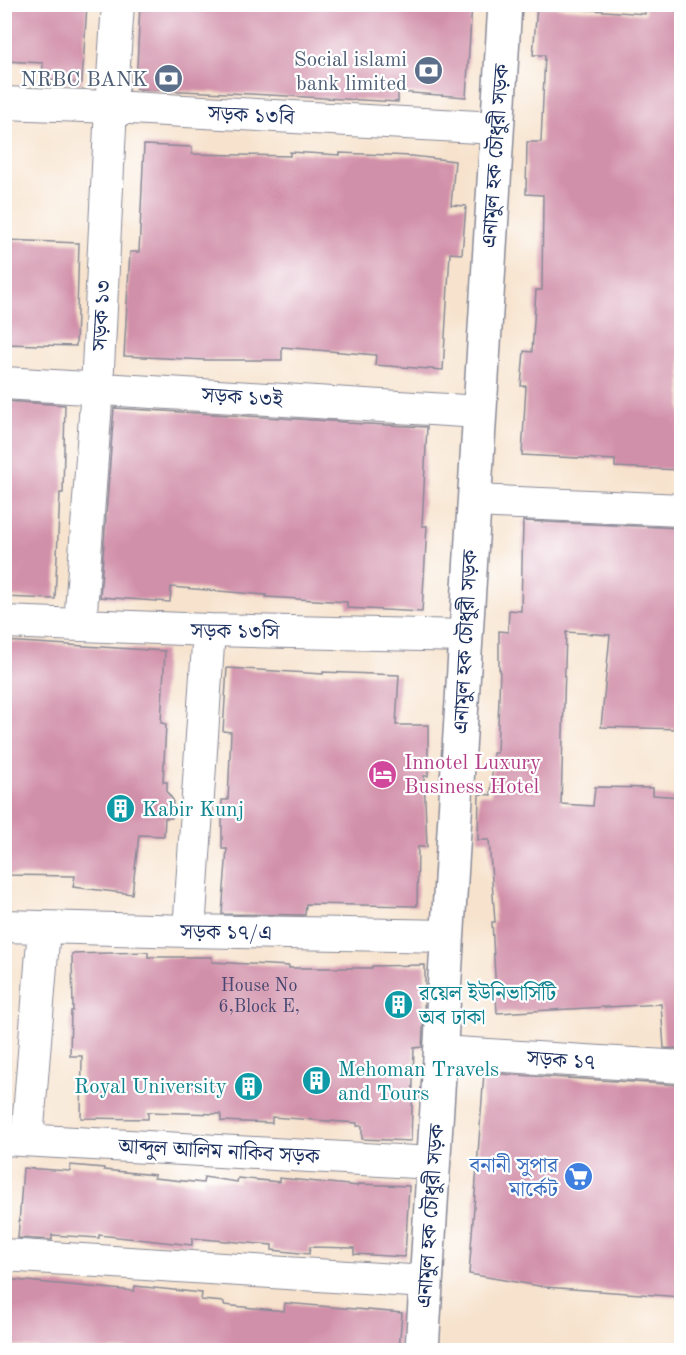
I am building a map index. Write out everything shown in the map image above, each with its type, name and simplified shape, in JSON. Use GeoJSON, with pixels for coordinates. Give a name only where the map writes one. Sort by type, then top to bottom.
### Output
{"type":"FeatureCollection","features":[{"type":"Feature","properties":{"kind":"street","name":"সড়ক ১৩"},"geometry":{"type":"LineString","coordinates":[[80,625],[98,388],[118,4]]}},
{"type":"Feature","properties":{"kind":"street","name":"এনামুল হক চৌধুরী সড়ক"},"geometry":{"type":"LineString","coordinates":[[422,1350],[505,4]]}},
{"type":"Feature","properties":{"kind":"street","name":"সড়ক ১৩বি"},"geometry":{"type":"LineString","coordinates":[[4,103],[497,128]]}},
{"type":"Feature","properties":{"kind":"street","name":"সড়ক ১৩ই"},"geometry":{"type":"LineString","coordinates":[[4,383],[480,412]]}},
{"type":"Feature","properties":{"kind":"street"},"geometry":{"type":"LineString","coordinates":[[474,501],[681,510]]}},
{"type":"Feature","properties":{"kind":"street","name":"সড়ক ১৩সি"},"geometry":{"type":"LineString","coordinates":[[4,622],[466,636]]}},
{"type":"Feature","properties":{"kind":"street"},"geometry":{"type":"LineString","coordinates":[[189,932],[209,630]]}},
{"type":"Feature","properties":{"kind":"street","name":"সড়ক ১৭/এ"},"geometry":{"type":"LineString","coordinates":[[4,926],[189,932],[447,936]]}},
{"type":"Feature","properties":{"kind":"street"},"geometry":{"type":"LineString","coordinates":[[16,1139],[44,928]]}},
{"type":"Feature","properties":{"kind":"street","name":"সড়ক ১৭"},"geometry":{"type":"LineString","coordinates":[[440,1052],[681,1067]]}},
{"type":"Feature","properties":{"kind":"street","name":"আব্দুল আলিম নাকিব সড়ক"},"geometry":{"type":"LineString","coordinates":[[16,1139],[433,1163]]}},
{"type":"Feature","properties":{"kind":"street"},"geometry":{"type":"LineString","coordinates":[[4,1256],[426,1282]]}},
{"type":"Feature","properties":{"kind":"building"},"geometry":{"type":"Polygon","coordinates":[[[4,4],[87,4],[82,83],[42,80],[43,63],[4,61],[4,4]]]}},
{"type":"Feature","properties":{"kind":"building"},"geometry":{"type":"Polygon","coordinates":[[[140,4],[472,4],[466,97],[398,92],[398,102],[136,89],[140,4]]]}},
{"type":"Feature","properties":{"kind":"building"},"geometry":{"type":"Polygon","coordinates":[[[537,6],[645,14],[645,7],[681,8],[681,470],[615,467],[615,460],[522,455],[526,386],[521,386],[524,351],[532,352],[536,290],[542,290],[543,195],[526,194],[527,142],[541,142],[545,55],[533,55],[537,6]]]}},
{"type":"Feature","properties":{"kind":"building"},"geometry":{"type":"Polygon","coordinates":[[[144,145],[192,147],[192,154],[290,156],[290,152],[340,155],[340,153],[412,156],[455,161],[451,205],[466,206],[462,254],[450,253],[443,370],[375,365],[376,355],[282,347],[282,360],[206,360],[124,356],[130,252],[139,252],[144,145]]]}},
{"type":"Feature","properties":{"kind":"building"},"geometry":{"type":"Polygon","coordinates":[[[5,240],[79,243],[76,346],[4,344],[5,240]]]}},
{"type":"Feature","properties":{"kind":"building"},"geometry":{"type":"Polygon","coordinates":[[[4,401],[65,405],[63,493],[60,493],[55,599],[4,597],[4,401]]]}},
{"type":"Feature","properties":{"kind":"building"},"geometry":{"type":"Polygon","coordinates":[[[114,408],[427,427],[422,526],[427,526],[422,612],[347,608],[347,602],[266,597],[266,595],[171,587],[170,602],[100,597],[114,408]]]}},
{"type":"Feature","properties":{"kind":"building"},"geometry":{"type":"Polygon","coordinates":[[[523,521],[681,528],[681,729],[601,727],[610,635],[566,632],[561,804],[593,806],[595,787],[653,788],[653,795],[681,797],[681,1049],[664,1048],[661,1004],[497,1013],[492,922],[495,922],[489,840],[478,840],[479,794],[491,795],[493,753],[497,753],[499,631],[508,632],[509,610],[521,611],[523,521]]]}},
{"type":"Feature","properties":{"kind":"building"},"geometry":{"type":"Polygon","coordinates":[[[4,641],[165,651],[161,723],[166,724],[163,782],[167,782],[167,792],[173,800],[172,818],[165,818],[164,836],[139,835],[132,894],[73,887],[75,876],[4,875],[4,641]]]}},
{"type":"Feature","properties":{"kind":"building"},"geometry":{"type":"Polygon","coordinates":[[[227,668],[323,674],[323,672],[399,675],[396,725],[428,725],[428,776],[424,776],[427,847],[418,847],[417,906],[306,904],[305,915],[222,914],[227,849],[222,849],[222,800],[228,800],[231,732],[223,731],[227,668]]]}},
{"type":"Feature","properties":{"kind":"building"},"geometry":{"type":"Polygon","coordinates":[[[148,952],[148,957],[212,957],[212,962],[289,966],[289,968],[372,968],[372,966],[425,965],[422,1047],[414,1048],[411,1141],[362,1139],[362,1126],[357,1126],[357,1123],[272,1117],[272,1123],[221,1121],[221,1114],[148,1112],[148,1119],[81,1118],[82,1056],[70,1056],[71,1011],[73,1011],[72,954],[148,952]]]}},
{"type":"Feature","properties":{"kind":"building","name":"বনানী সুপার মার্কেট"},"geometry":{"type":"Polygon","coordinates":[[[484,1073],[681,1085],[681,1297],[545,1287],[469,1274],[484,1073]]]}},
{"type":"Feature","properties":{"kind":"building"},"geometry":{"type":"Polygon","coordinates":[[[70,1165],[203,1183],[204,1177],[237,1182],[238,1178],[279,1182],[279,1178],[358,1186],[358,1184],[409,1186],[405,1257],[354,1254],[354,1248],[310,1247],[309,1254],[272,1250],[272,1245],[192,1238],[192,1245],[99,1235],[99,1238],[52,1235],[52,1240],[18,1238],[23,1168],[70,1171],[70,1165]]]}},
{"type":"Feature","properties":{"kind":"building"},"geometry":{"type":"Polygon","coordinates":[[[4,1279],[134,1291],[135,1286],[202,1293],[201,1300],[224,1302],[224,1305],[284,1311],[285,1303],[402,1313],[399,1350],[38,1350],[38,1348],[4,1346],[4,1279]]]}},
{"type":"Feature","properties":{"kind":"place","name":"Social islami bank limited"},"geometry":{"type":"Point","coordinates":[428,71]}},
{"type":"Feature","properties":{"kind":"place","name":"NRBC BANK"},"geometry":{"type":"Point","coordinates":[169,79]}},
{"type":"Feature","properties":{"kind":"place","name":"Innotel Luxury Business Hotel"},"geometry":{"type":"Point","coordinates":[383,774]}},
{"type":"Feature","properties":{"kind":"place","name":"Kabir Kunj"},"geometry":{"type":"Point","coordinates":[121,809]}},
{"type":"Feature","properties":{"kind":"place","name":"রয়েল ইউনিভার্সিটি অব ঢাকা"},"geometry":{"type":"Point","coordinates":[398,1005]}},
{"type":"Feature","properties":{"kind":"place","name":"Mehoman Travels and Tours"},"geometry":{"type":"Point","coordinates":[317,1081]}},
{"type":"Feature","properties":{"kind":"place","name":"Royal University"},"geometry":{"type":"Point","coordinates":[248,1086]}},
{"type":"Feature","properties":{"kind":"place","name":"বনানী সুপার মার্কেট"},"geometry":{"type":"Point","coordinates":[579,1177]}}]}
